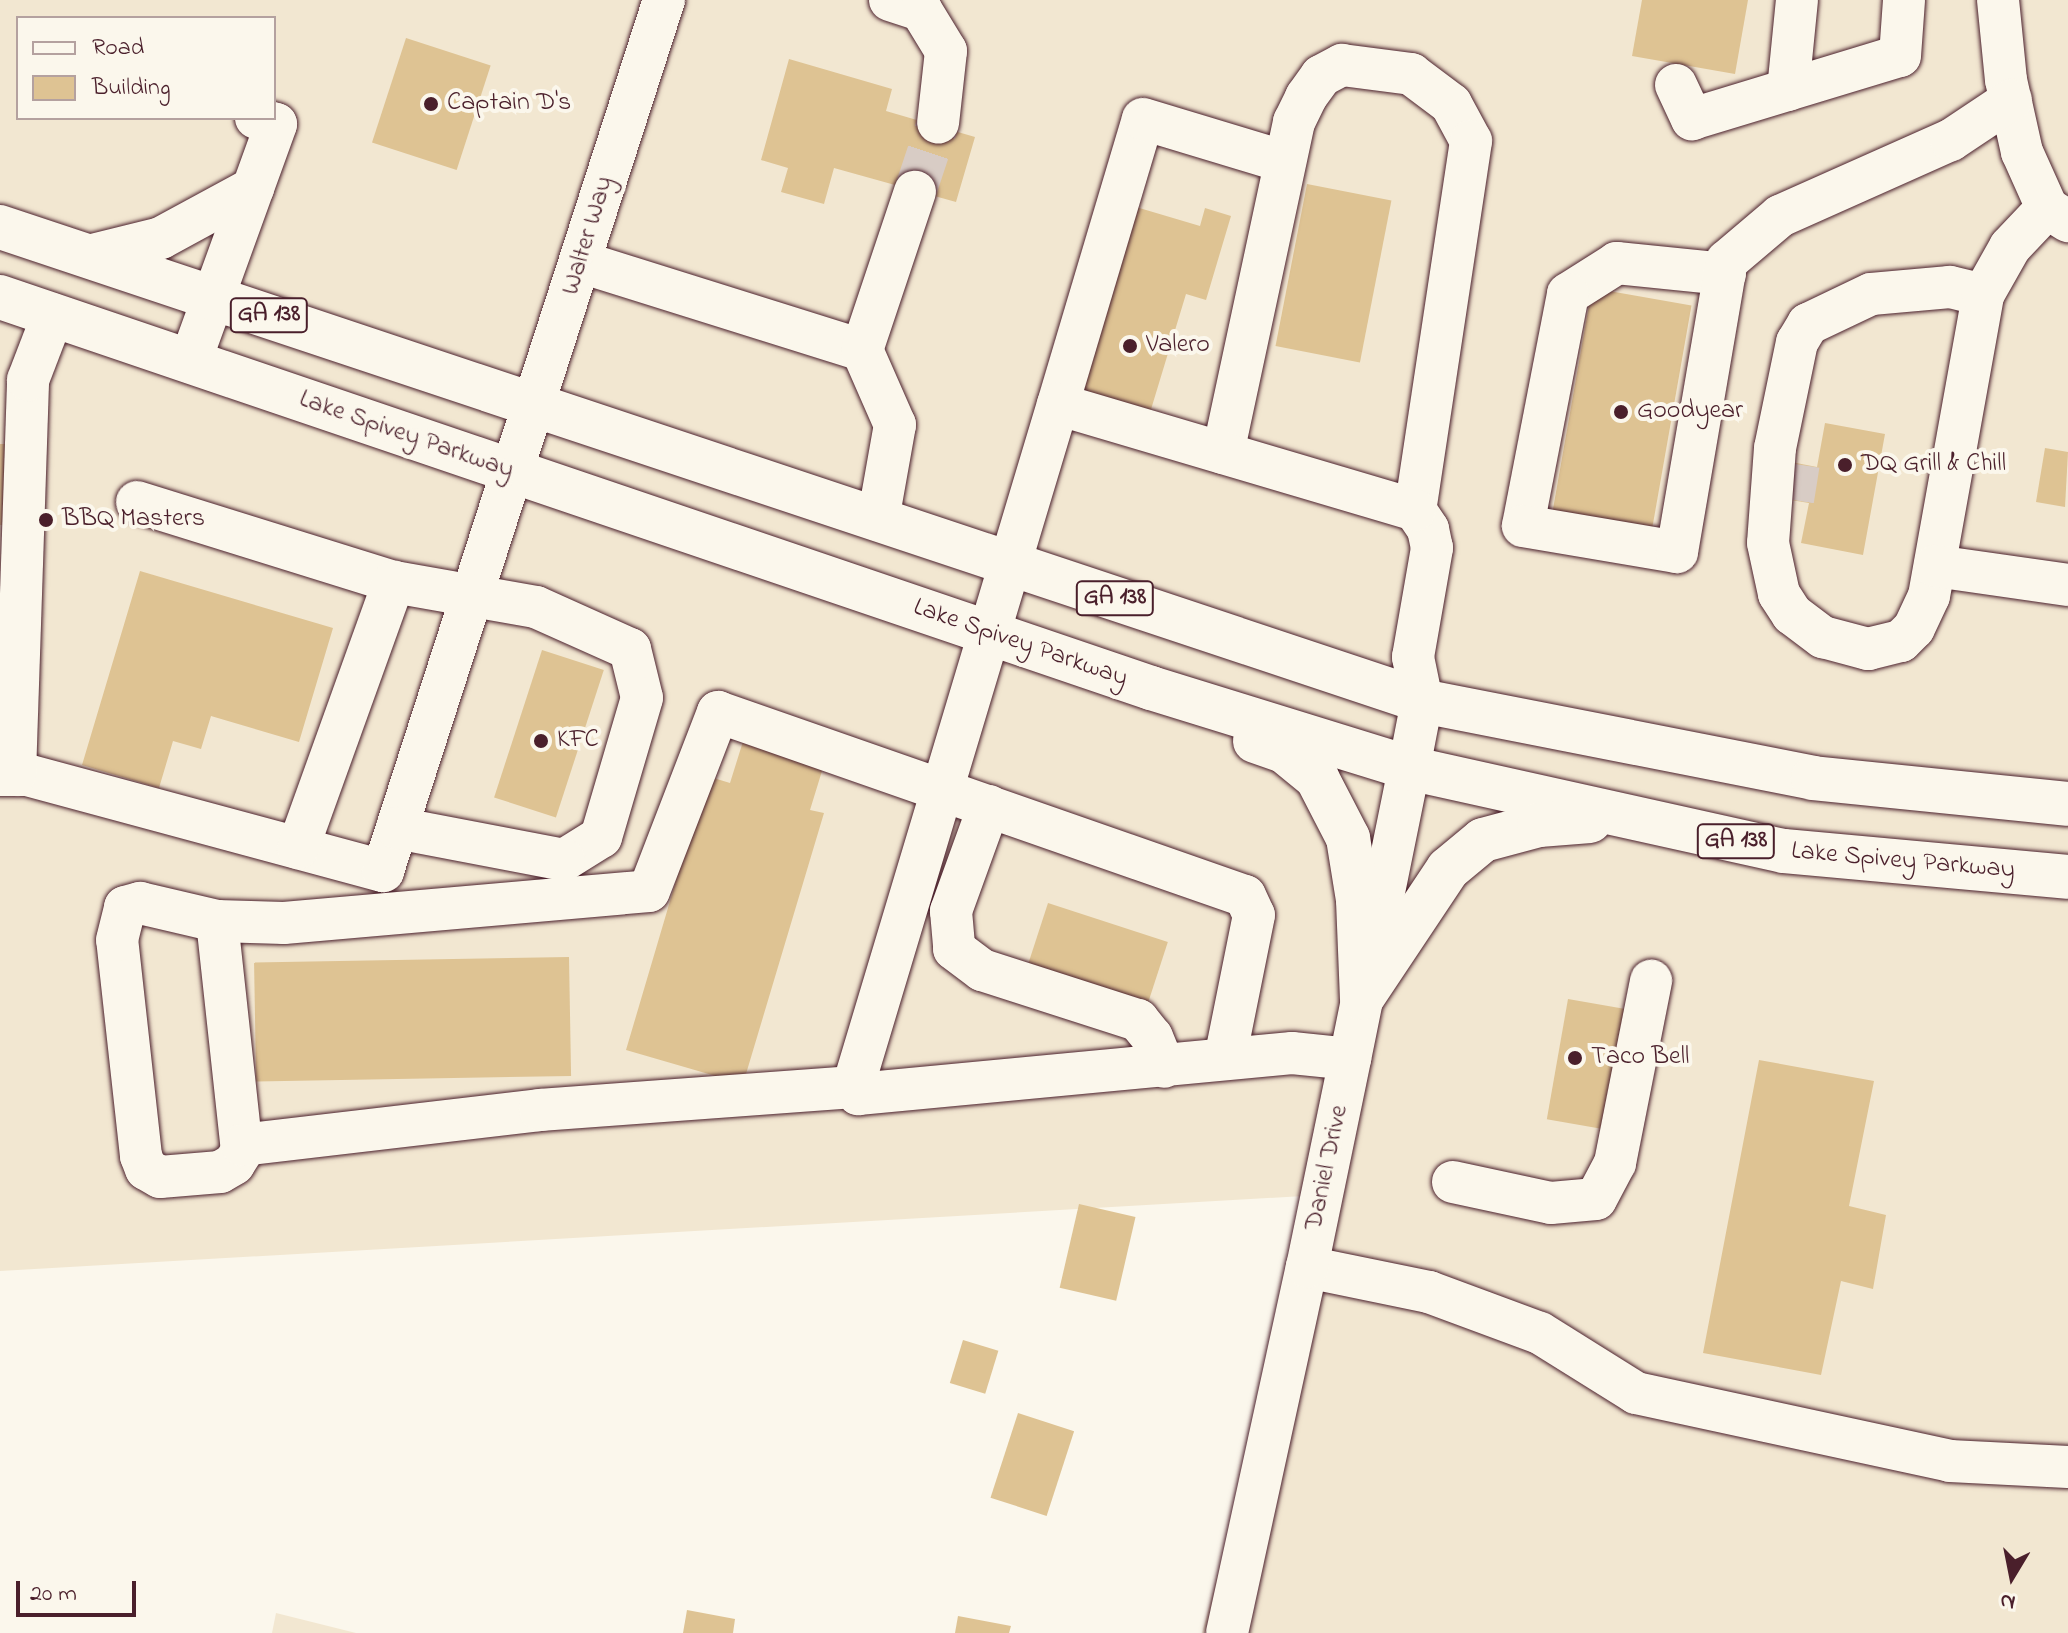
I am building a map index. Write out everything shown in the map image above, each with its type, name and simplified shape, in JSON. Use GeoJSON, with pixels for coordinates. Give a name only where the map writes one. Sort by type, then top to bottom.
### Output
{"type":"FeatureCollection","features":[{"type":"Feature","properties":{"kind":"highway","name":"GA 138"},"geometry":{"type":"LineString","coordinates":[[0,227],[1422,701],[1813,778],[2068,804]]}},
{"type":"Feature","properties":{"kind":"highway","name":"Lake Spivey Parkway"},"geometry":{"type":"LineString","coordinates":[[0,297],[1079,664],[1409,768],[1784,851],[2068,877]]}},
{"type":"Feature","properties":{"kind":"highway"},"geometry":{"type":"LineString","coordinates":[[1079,664],[1171,712],[1284,751],[1317,778],[1348,838],[1358,900],[1362,998]]}},
{"type":"Feature","properties":{"kind":"highway"},"geometry":{"type":"LineString","coordinates":[[1362,998],[1448,869],[1483,840],[1539,825],[1630,817]]}},
{"type":"Feature","properties":{"kind":"street","name":"Walter Way"},"geometry":{"type":"LineString","coordinates":[[298,848],[383,871],[537,404],[664,0]]}},
{"type":"Feature","properties":{"kind":"street"},"geometry":{"type":"LineString","coordinates":[[1788,90],[1797,0]]}},
{"type":"Feature","properties":{"kind":"street"},"geometry":{"type":"LineString","coordinates":[[1676,85],[1692,119],[1900,56],[1904,0]]}},
{"type":"Feature","properties":{"kind":"street"},"geometry":{"type":"LineString","coordinates":[[1983,295],[1950,287],[1914,287],[1871,294],[1808,324],[1797,342],[1778,433],[1768,531],[1779,594],[1792,614],[1848,647],[1868,649],[1901,641],[1914,628],[1932,581],[1983,295],[2010,247],[2058,215],[2022,152],[2011,100],[1998,0]]}},
{"type":"Feature","properties":{"kind":"street"},"geometry":{"type":"LineString","coordinates":[[906,5],[946,51],[938,123]]}},
{"type":"Feature","properties":{"kind":"street"},"geometry":{"type":"LineString","coordinates":[[1223,453],[1285,162],[1306,97],[1321,76],[1342,65],[1411,74],[1451,104],[1471,141],[1415,510]]}},
{"type":"Feature","properties":{"kind":"street"},"geometry":{"type":"LineString","coordinates":[[1725,274],[1617,263],[1568,294],[1523,526],[1677,552],[1725,274],[1727,261],[1780,216],[1951,140],[2011,100]]}},
{"type":"Feature","properties":{"kind":"street"},"geometry":{"type":"LineString","coordinates":[[1285,162],[1143,119],[1013,564],[989,633],[946,791],[855,1068],[853,1087],[858,1094],[1292,1053],[1350,1059]]}},
{"type":"Feature","properties":{"kind":"street"},"geometry":{"type":"LineString","coordinates":[[190,362],[276,124],[263,120]]}},
{"type":"Feature","properties":{"kind":"street"},"geometry":{"type":"LineString","coordinates":[[89,256],[161,238],[253,188]]}},
{"type":"Feature","properties":{"kind":"street"},"geometry":{"type":"LineString","coordinates":[[878,520],[895,425],[862,350],[915,192]]}},
{"type":"Feature","properties":{"kind":"street"},"geometry":{"type":"LineString","coordinates":[[581,262],[862,350]]}},
{"type":"Feature","properties":{"kind":"street"},"geometry":{"type":"LineString","coordinates":[[53,315],[28,380],[9,662],[8,775],[298,848],[394,582]]}},
{"type":"Feature","properties":{"kind":"street"},"geometry":{"type":"LineString","coordinates":[[1776,576],[1827,315]]}},
{"type":"Feature","properties":{"kind":"street"},"geometry":{"type":"LineString","coordinates":[[1058,404],[1415,510],[1428,529],[1432,548],[1413,657],[1422,701]]}},
{"type":"Feature","properties":{"kind":"street"},"geometry":{"type":"LineString","coordinates":[[137,502],[394,582],[536,607],[630,649],[642,698],[601,837],[564,860],[397,828]]}},
{"type":"Feature","properties":{"kind":"street"},"geometry":{"type":"LineString","coordinates":[[1932,581],[2068,585]]}},
{"type":"Feature","properties":{"kind":"street","name":"Daniel Drive"},"geometry":{"type":"LineString","coordinates":[[1227,1633],[1307,1267],[1422,701]]}},
{"type":"Feature","properties":{"kind":"street"},"geometry":{"type":"LineString","coordinates":[[217,921],[242,1145],[234,1164],[220,1172],[175,1180],[146,1169],[117,940],[125,907],[140,903],[217,921],[284,923],[649,891],[718,712],[1245,896],[1254,915],[1225,1059]]}},
{"type":"Feature","properties":{"kind":"street"},"geometry":{"type":"LineString","coordinates":[[989,806],[951,911],[954,949],[982,970],[1138,1020],[1152,1037],[1164,1067]]}},
{"type":"Feature","properties":{"kind":"street"},"geometry":{"type":"LineString","coordinates":[[1453,1182],[1551,1203],[1596,1199],[1615,1163],[1651,981]]}},
{"type":"Feature","properties":{"kind":"street"},"geometry":{"type":"LineString","coordinates":[[242,1145],[540,1110],[853,1087]]}},
{"type":"Feature","properties":{"kind":"street"},"geometry":{"type":"LineString","coordinates":[[1307,1267],[1429,1292],[1540,1333],[1636,1393],[1950,1461],[2068,1467]]}},
{"type":"Feature","properties":{"kind":"shaded area"},"geometry":{"type":"Polygon","coordinates":[[[0,0],[2068,0],[2068,1633],[1202,1633],[1320,1195],[0,1271],[0,0]]]}},
{"type":"Feature","properties":{"kind":"shaded area"},"geometry":{"type":"Polygon","coordinates":[[[276,1613],[356,1633],[272,1633],[276,1613]]]}},
{"type":"Feature","properties":{"kind":"building"},"geometry":{"type":"Polygon","coordinates":[[[1642,0],[1748,0],[1735,74],[1632,56],[1642,0]]]}},
{"type":"Feature","properties":{"kind":"building","name":"Captain D's"},"geometry":{"type":"Polygon","coordinates":[[[406,38],[491,66],[457,170],[372,143],[406,38]]]}},
{"type":"Feature","properties":{"kind":"building"},"geometry":{"type":"Polygon","coordinates":[[[789,59],[892,89],[886,111],[975,137],[956,202],[834,168],[824,204],[781,192],[788,168],[761,160],[789,59]]]}},
{"type":"Feature","properties":{"kind":"building"},"geometry":{"type":"Polygon","coordinates":[[[1307,184],[1391,200],[1360,362],[1276,346],[1307,184]]]}},
{"type":"Feature","properties":{"kind":"building"},"geometry":{"type":"Polygon","coordinates":[[[1136,207],[1200,226],[1205,208],[1231,216],[1206,300],[1186,294],[1149,416],[1079,395],[1136,207]]]}},
{"type":"Feature","properties":{"kind":"building","name":"Goodyear"},"geometry":{"type":"Polygon","coordinates":[[[1592,288],[1691,306],[1651,537],[1551,519],[1592,288]]]}},
{"type":"Feature","properties":{"kind":"building"},"geometry":{"type":"Polygon","coordinates":[[[1825,423],[1885,434],[1863,555],[1801,543],[1809,503],[1779,498],[1786,461],[1817,467],[1825,423]]]}},
{"type":"Feature","properties":{"kind":"building"},"geometry":{"type":"Polygon","coordinates":[[[0,444],[5,444],[3,525],[0,525],[0,444]]]}},
{"type":"Feature","properties":{"kind":"building"},"geometry":{"type":"Polygon","coordinates":[[[2045,448],[2068,452],[2065,507],[2036,502],[2045,448]]]}},
{"type":"Feature","properties":{"kind":"building"},"geometry":{"type":"Polygon","coordinates":[[[140,571],[333,628],[299,742],[211,716],[201,749],[173,741],[159,788],[82,765],[140,571]]]}},
{"type":"Feature","properties":{"kind":"building"},"geometry":{"type":"Polygon","coordinates":[[[542,650],[604,670],[556,817],[494,797],[542,650]]]}},
{"type":"Feature","properties":{"kind":"building"},"geometry":{"type":"Polygon","coordinates":[[[745,735],[826,758],[810,810],[824,813],[743,1084],[626,1050],[707,776],[730,783],[745,735]]]}},
{"type":"Feature","properties":{"kind":"building"},"geometry":{"type":"Polygon","coordinates":[[[1048,903],[1168,942],[1145,1013],[1025,974],[1048,903]]]}},
{"type":"Feature","properties":{"kind":"building"},"geometry":{"type":"Polygon","coordinates":[[[569,957],[571,1076],[256,1081],[254,962],[569,957]]]}},
{"type":"Feature","properties":{"kind":"building"},"geometry":{"type":"Polygon","coordinates":[[[1568,999],[1631,1010],[1610,1130],[1547,1119],[1568,999]]]}},
{"type":"Feature","properties":{"kind":"building"},"geometry":{"type":"Polygon","coordinates":[[[1759,1060],[1874,1081],[1849,1206],[1886,1215],[1873,1289],[1841,1281],[1821,1375],[1703,1353],[1759,1060]]]}},
{"type":"Feature","properties":{"kind":"building"},"geometry":{"type":"Polygon","coordinates":[[[1079,1204],[1136,1217],[1116,1301],[1060,1288],[1079,1204]]]}},
{"type":"Feature","properties":{"kind":"building"},"geometry":{"type":"Polygon","coordinates":[[[963,1340],[998,1351],[985,1394],[950,1383],[963,1340]]]}},
{"type":"Feature","properties":{"kind":"building"},"geometry":{"type":"Polygon","coordinates":[[[1018,1413],[1074,1431],[1047,1516],[990,1498],[1018,1413]]]}},
{"type":"Feature","properties":{"kind":"building"},"geometry":{"type":"Polygon","coordinates":[[[687,1610],[735,1619],[733,1633],[683,1633],[687,1610]]]}},
{"type":"Feature","properties":{"kind":"building"},"geometry":{"type":"Polygon","coordinates":[[[958,1616],[1011,1626],[1009,1633],[955,1633],[958,1616]]]}},
{"type":"Feature","properties":{"kind":"tunnel"},"geometry":{"type":"LineString","coordinates":[[915,192],[938,123]]}},
{"type":"Feature","properties":{"kind":"tunnel"},"geometry":{"type":"LineString","coordinates":[[1793,500],[1799,464]]}},
{"type":"Feature","properties":{"kind":"place","name":"Captain D's"},"geometry":{"type":"Point","coordinates":[431,104]}},
{"type":"Feature","properties":{"kind":"place","name":"Valero"},"geometry":{"type":"Point","coordinates":[1130,346]}},
{"type":"Feature","properties":{"kind":"place","name":"Goodyear"},"geometry":{"type":"Point","coordinates":[1621,412]}},
{"type":"Feature","properties":{"kind":"place","name":"DQ Grill & Chill"},"geometry":{"type":"Point","coordinates":[1845,465]}},
{"type":"Feature","properties":{"kind":"place","name":"BBQ Masters"},"geometry":{"type":"Point","coordinates":[46,520]}},
{"type":"Feature","properties":{"kind":"place","name":"KFC"},"geometry":{"type":"Point","coordinates":[541,741]}},
{"type":"Feature","properties":{"kind":"place","name":"Taco Bell"},"geometry":{"type":"Point","coordinates":[1575,1058]}}]}
